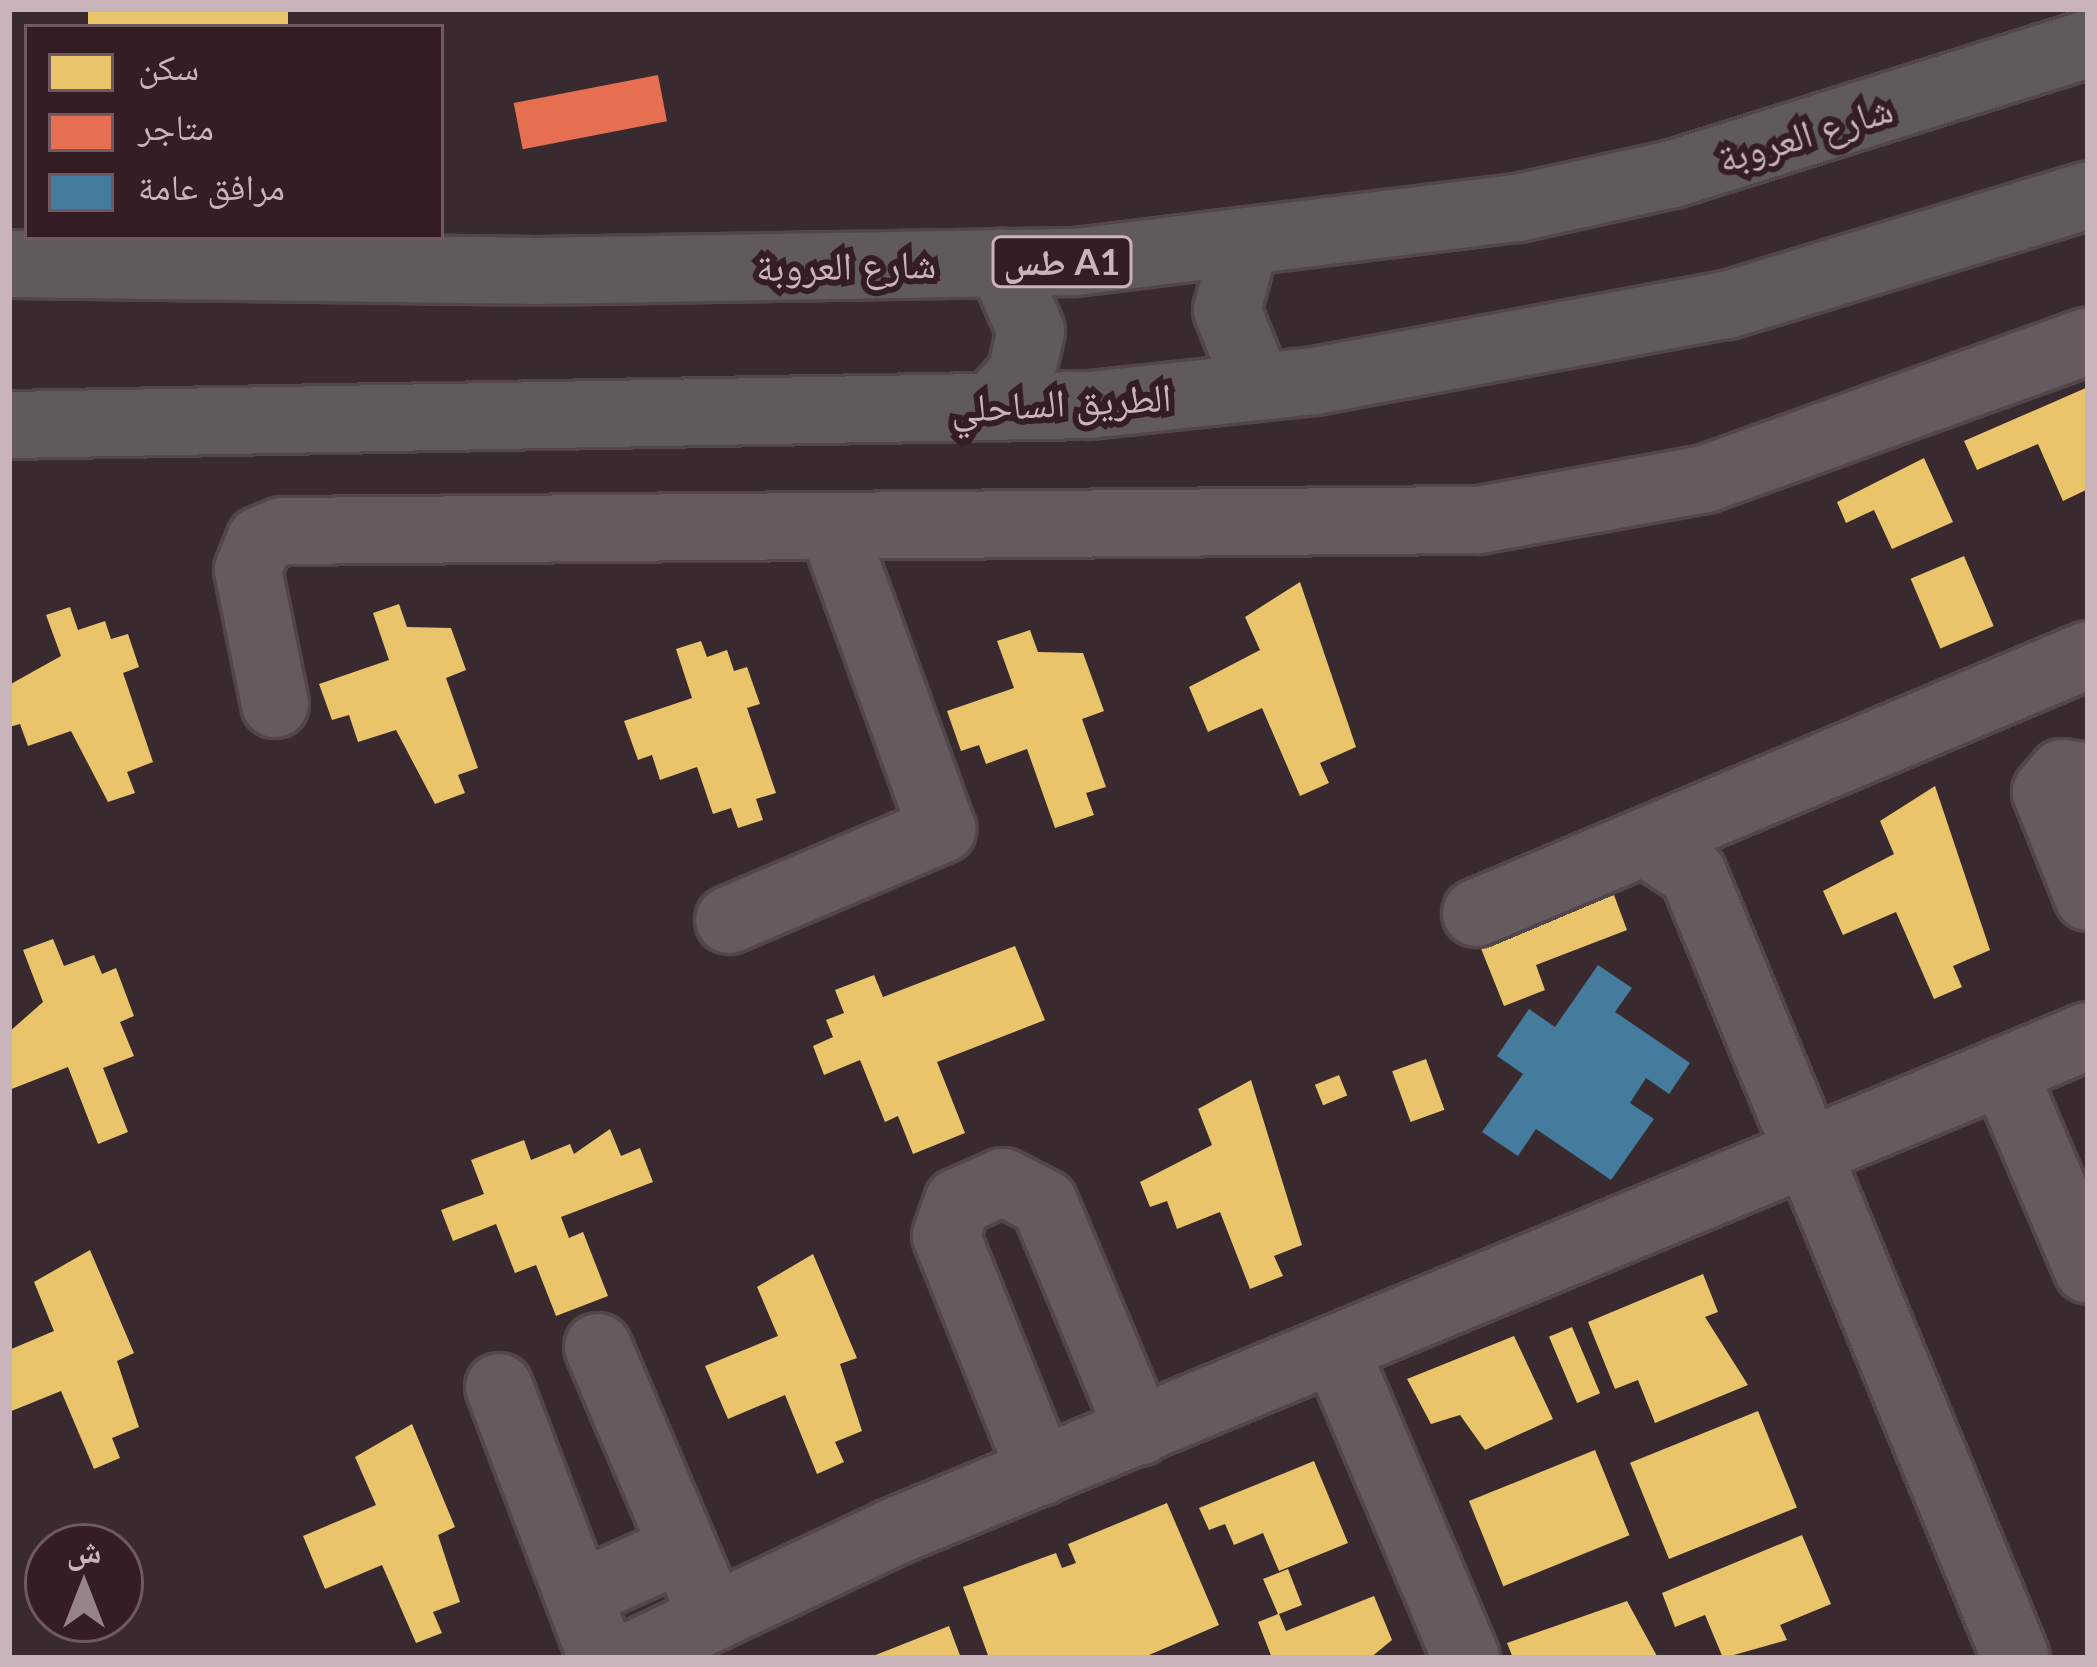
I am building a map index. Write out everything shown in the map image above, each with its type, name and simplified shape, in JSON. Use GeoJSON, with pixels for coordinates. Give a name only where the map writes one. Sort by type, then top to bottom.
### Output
{"type":"FeatureCollection","features":[{"type":"Feature","properties":{"kind":"highway","name":"شارع العروبة"},"geometry":{"type":"LineString","coordinates":[[13,263],[1000,262],[1245,243],[1518,208],[1673,174],[2088,44]]}},
{"type":"Feature","properties":{"kind":"highway","name":"الطريق الساحلي"},"geometry":{"type":"LineString","coordinates":[[9,425],[992,407],[1258,387],[1529,348],[1727,305],[2088,194]]}},
{"type":"Feature","properties":{"kind":"highway"},"geometry":{"type":"LineString","coordinates":[[1245,243],[1227,310],[1258,387]]}},
{"type":"Feature","properties":{"kind":"highway"},"geometry":{"type":"LineString","coordinates":[[992,407],[1021,374],[1031,331],[1000,262]]}},
{"type":"Feature","properties":{"kind":"highway"},"geometry":{"type":"LineString","coordinates":[[9,451],[78,427]]}},
{"type":"Feature","properties":{"kind":"street"},"geometry":{"type":"LineString","coordinates":[[275,704],[248,569],[260,540],[282,531],[833,528],[1562,511],[1706,479],[2088,341]]}},
{"type":"Feature","properties":{"kind":"street"},"geometry":{"type":"LineString","coordinates":[[730,920],[942,829],[833,528]]}},
{"type":"Feature","properties":{"kind":"street"},"geometry":{"type":"LineString","coordinates":[[1476,913],[2088,655]]}},
{"type":"Feature","properties":{"kind":"street"},"geometry":{"type":"LineString","coordinates":[[2088,777],[2062,773],[2046,792],[2088,897]]}},
{"type":"Feature","properties":{"kind":"street"},"geometry":{"type":"LineString","coordinates":[[1646,843],[1693,874],[1803,1152],[2016,1658]]}},
{"type":"Feature","properties":{"kind":"street"},"geometry":{"type":"LineString","coordinates":[[627,1658],[1041,1472],[2088,1036]]}},
{"type":"Feature","properties":{"kind":"street"},"geometry":{"type":"LineString","coordinates":[[2003,1071],[2088,1270]]}},
{"type":"Feature","properties":{"kind":"street"},"geometry":{"type":"LineString","coordinates":[[1041,1472],[946,1236],[958,1202],[1003,1182],[1044,1203],[1140,1432]]}},
{"type":"Feature","properties":{"kind":"street"},"geometry":{"type":"LineString","coordinates":[[598,1347],[713,1618]]}},
{"type":"Feature","properties":{"kind":"street"},"geometry":{"type":"LineString","coordinates":[[1335,1349],[1466,1658]]}},
{"type":"Feature","properties":{"kind":"street"},"geometry":{"type":"LineString","coordinates":[[500,1387],[602,1658]]}},
{"type":"Feature","properties":{"kind":"street"},"geometry":{"type":"LineString","coordinates":[[578,1595],[683,1548]]}},
{"type":"Feature","properties":{"kind":"building: سكن"},"geometry":{"type":"Polygon","coordinates":[[[88,9],[288,9],[288,24],[88,24],[88,9]]]}},
{"type":"Feature","properties":{"kind":"building: سكن"},"geometry":{"type":"Polygon","coordinates":[[[2088,387],[2088,489],[2063,501],[2038,444],[1977,470],[1964,441],[2088,387]]]}},
{"type":"Feature","properties":{"kind":"building: سكن"},"geometry":{"type":"Polygon","coordinates":[[[1924,458],[1953,522],[1892,549],[1874,510],[1846,523],[1837,502],[1924,458]]]}},
{"type":"Feature","properties":{"kind":"building: سكن"},"geometry":{"type":"Polygon","coordinates":[[[1964,556],[1994,626],[1940,649],[1911,579],[1964,556]]]}},
{"type":"Feature","properties":{"kind":"building: سكن"},"geometry":{"type":"Polygon","coordinates":[[[1300,582],[1356,747],[1320,763],[1329,783],[1300,796],[1262,708],[1208,732],[1189,687],[1260,650],[1245,617],[1300,582]]]}},
{"type":"Feature","properties":{"kind":"building: سكن"},"geometry":{"type":"Polygon","coordinates":[[[399,604],[407,627],[451,628],[466,670],[446,678],[478,768],[458,775],[465,793],[435,804],[396,730],[358,742],[349,715],[332,720],[319,684],[389,660],[373,613],[399,604]]]}},
{"type":"Feature","properties":{"kind":"building: سكن"},"geometry":{"type":"Polygon","coordinates":[[[70,607],[78,630],[105,621],[111,639],[128,634],[139,667],[123,673],[153,762],[127,772],[135,793],[108,802],[71,731],[28,746],[20,724],[9,727],[9,685],[61,656],[46,615],[70,607]]]}},
{"type":"Feature","properties":{"kind":"building: سكن"},"geometry":{"type":"Polygon","coordinates":[[[1030,630],[1038,652],[1083,653],[1104,711],[1082,719],[1106,787],[1086,793],[1094,815],[1055,828],[1027,749],[986,764],[979,745],[961,751],[947,711],[1014,688],[997,641],[1030,630]]]}},
{"type":"Feature","properties":{"kind":"building: سكن"},"geometry":{"type":"Polygon","coordinates":[[[701,641],[707,657],[727,650],[734,671],[747,667],[760,704],[747,708],[776,793],[756,799],[763,820],[738,828],[731,808],[713,814],[697,767],[660,780],[652,755],[638,760],[624,721],[692,698],[676,649],[701,641]]]}},
{"type":"Feature","properties":{"kind":"building: سكن"},"geometry":{"type":"Polygon","coordinates":[[[1935,786],[1990,950],[1953,966],[1962,987],[1934,999],[1896,912],[1843,935],[1823,891],[1894,854],[1880,821],[1935,786]]]}},
{"type":"Feature","properties":{"kind":"building: سكن"},"geometry":{"type":"Polygon","coordinates":[[[1614,895],[1627,930],[1536,965],[1545,990],[1504,1006],[1480,946],[1614,895]]]}},
{"type":"Feature","properties":{"kind":"building: سكن"},"geometry":{"type":"Polygon","coordinates":[[[53,939],[64,966],[94,955],[102,974],[116,968],[134,1016],[120,1022],[134,1056],[103,1068],[128,1132],[98,1144],[68,1067],[9,1090],[9,1032],[43,1002],[23,950],[53,939]]]}},
{"type":"Feature","properties":{"kind":"building: سكن"},"geometry":{"type":"Polygon","coordinates":[[[1015,946],[1045,1020],[937,1062],[965,1133],[913,1154],[898,1116],[885,1122],[860,1060],[824,1075],[813,1046],[833,1037],[826,1020],[844,1013],[835,990],[874,975],[883,997],[1015,946]]]}},
{"type":"Feature","properties":{"kind":"building: سكن"},"geometry":{"type":"Polygon","coordinates":[[[1426,1059],[1444,1110],[1411,1122],[1392,1071],[1426,1059]]]}},
{"type":"Feature","properties":{"kind":"building: سكن"},"geometry":{"type":"Polygon","coordinates":[[[1339,1075],[1347,1095],[1323,1105],[1315,1085],[1339,1075]]]}},
{"type":"Feature","properties":{"kind":"building: سكن"},"geometry":{"type":"Polygon","coordinates":[[[1251,1080],[1302,1245],[1274,1256],[1283,1276],[1250,1289],[1220,1212],[1177,1229],[1167,1201],[1150,1207],[1140,1182],[1212,1145],[1198,1109],[1251,1080]]]}},
{"type":"Feature","properties":{"kind":"building: سكن"},"geometry":{"type":"Polygon","coordinates":[[[610,1129],[621,1156],[640,1148],[653,1182],[561,1217],[569,1238],[583,1232],[608,1296],[556,1316],[536,1265],[515,1273],[496,1224],[453,1241],[441,1210],[484,1194],[471,1160],[524,1140],[531,1160],[570,1144],[574,1154],[610,1129]]]}},
{"type":"Feature","properties":{"kind":"building: سكن"},"geometry":{"type":"Polygon","coordinates":[[[90,1250],[134,1353],[117,1361],[139,1427],[112,1438],[120,1458],[94,1469],[61,1391],[9,1412],[9,1350],[54,1331],[34,1282],[90,1250]]]}},
{"type":"Feature","properties":{"kind":"building: سكن"},"geometry":{"type":"Polygon","coordinates":[[[813,1254],[857,1358],[840,1364],[862,1431],[835,1442],[844,1462],[817,1474],[785,1395],[728,1419],[705,1366],[778,1336],[757,1287],[813,1254]]]}},
{"type":"Feature","properties":{"kind":"building: سكن"},"geometry":{"type":"Polygon","coordinates":[[[1703,1274],[1718,1312],[1705,1317],[1748,1385],[1655,1423],[1638,1380],[1615,1389],[1588,1322],[1703,1274]]]}},
{"type":"Feature","properties":{"kind":"building: سكن"},"geometry":{"type":"Polygon","coordinates":[[[1572,1327],[1600,1393],[1577,1403],[1549,1337],[1572,1327]]]}},
{"type":"Feature","properties":{"kind":"building: سكن"},"geometry":{"type":"Polygon","coordinates":[[[1514,1336],[1553,1419],[1485,1450],[1460,1415],[1431,1424],[1407,1379],[1514,1336]]]}},
{"type":"Feature","properties":{"kind":"building: سكن"},"geometry":{"type":"Polygon","coordinates":[[[1758,1411],[1797,1507],[1669,1559],[1630,1463],[1758,1411]]]}},
{"type":"Feature","properties":{"kind":"building: سكن"},"geometry":{"type":"Polygon","coordinates":[[[412,1424],[455,1527],[438,1535],[460,1602],[433,1612],[442,1633],[416,1643],[382,1565],[325,1589],[303,1536],[376,1505],[355,1457],[412,1424]]]}},
{"type":"Feature","properties":{"kind":"building: سكن"},"geometry":{"type":"Polygon","coordinates":[[[1595,1450],[1629,1535],[1503,1586],[1469,1501],[1595,1450]]]}},
{"type":"Feature","properties":{"kind":"building: سكن"},"geometry":{"type":"Polygon","coordinates":[[[1314,1461],[1348,1543],[1279,1571],[1263,1533],[1234,1545],[1225,1524],[1209,1530],[1199,1508],[1314,1461]]]}},
{"type":"Feature","properties":{"kind":"building: سكن"},"geometry":{"type":"Polygon","coordinates":[[[1167,1503],[1219,1625],[1142,1658],[989,1658],[963,1587],[1056,1553],[1062,1568],[1076,1563],[1068,1544],[1167,1503]]]}},
{"type":"Feature","properties":{"kind":"building: سكن"},"geometry":{"type":"Polygon","coordinates":[[[1802,1535],[1831,1604],[1780,1625],[1787,1640],[1723,1658],[1705,1615],[1675,1627],[1662,1593],[1802,1535]]]}},
{"type":"Feature","properties":{"kind":"building: سكن"},"geometry":{"type":"Polygon","coordinates":[[[1288,1569],[1302,1605],[1279,1614],[1286,1631],[1374,1596],[1392,1640],[1370,1658],[1272,1658],[1258,1622],[1278,1614],[1263,1579],[1288,1569]]]}},
{"type":"Feature","properties":{"kind":"building: سكن"},"geometry":{"type":"Polygon","coordinates":[[[1627,1601],[1658,1658],[1513,1658],[1507,1643],[1627,1601]]]}},
{"type":"Feature","properties":{"kind":"building: سكن"},"geometry":{"type":"Polygon","coordinates":[[[949,1626],[961,1658],[868,1658],[949,1626]]]}},
{"type":"Feature","properties":{"kind":"building: متاجر"},"geometry":{"type":"Polygon","coordinates":[[[658,75],[667,121],[523,149],[514,103],[658,75]]]}},
{"type":"Feature","properties":{"kind":"building: مرافق عامة"},"geometry":{"type":"Polygon","coordinates":[[[1598,965],[1632,988],[1615,1012],[1690,1063],[1669,1094],[1646,1078],[1630,1103],[1654,1119],[1611,1180],[1536,1129],[1518,1156],[1482,1132],[1523,1074],[1497,1056],[1529,1009],[1555,1027],[1598,965]]]}}]}
